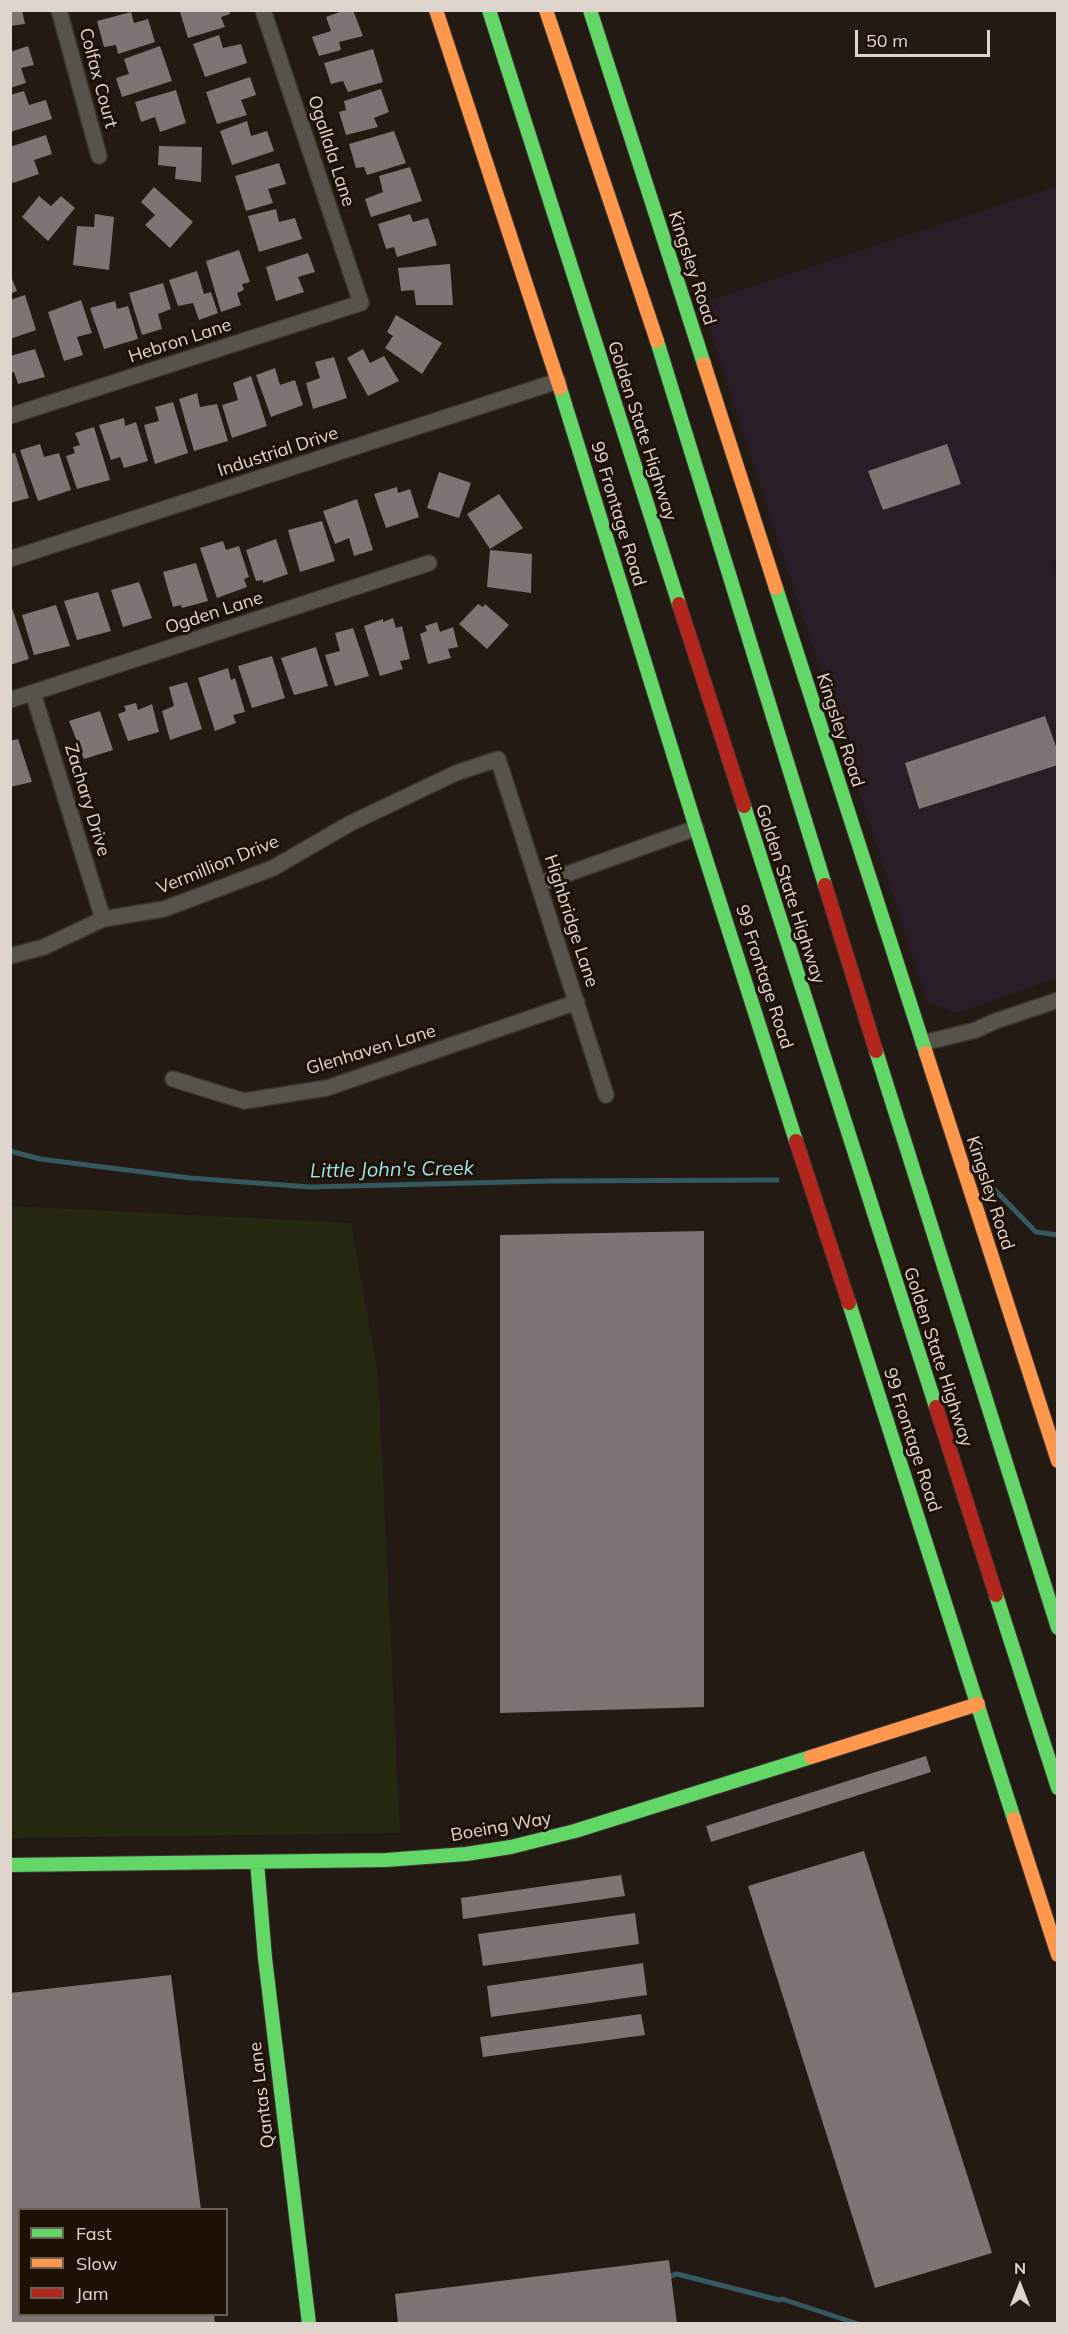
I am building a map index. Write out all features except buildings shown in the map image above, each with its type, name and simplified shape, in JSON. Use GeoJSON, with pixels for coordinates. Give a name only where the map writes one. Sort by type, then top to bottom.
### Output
{"type":"FeatureCollection","features":[{"type":"Feature","properties":{"kind":"main road","name":"99 Frontage Road"},"geometry":{"type":"LineString","coordinates":[[436,10],[558,381],[696,828],[1058,1955]]}},
{"type":"Feature","properties":{"kind":"main road","name":"Golden State Highway"},"geometry":{"type":"LineString","coordinates":[[489,10],[1058,1788]]}},
{"type":"Feature","properties":{"kind":"main road","name":"Golden State Highway"},"geometry":{"type":"LineString","coordinates":[[546,10],[655,335],[914,1175],[1058,1628]]}},
{"type":"Feature","properties":{"kind":"main road","name":"Kingsley Road"},"geometry":{"type":"LineString","coordinates":[[590,10],[1058,1461]]}},
{"type":"Feature","properties":{"kind":"main road","name":"Boeing Way"},"geometry":{"type":"LineString","coordinates":[[10,1865],[386,1860],[466,1854],[511,1847],[575,1831],[978,1704]]}},
{"type":"Feature","properties":{"kind":"main road","name":"Qantas Lane"},"geometry":{"type":"LineString","coordinates":[[257,1862],[267,1980],[309,2324]]}},
{"type":"Feature","properties":{"kind":"street","name":"Colfax Court"},"geometry":{"type":"LineString","coordinates":[[59,10],[99,156]]}},
{"type":"Feature","properties":{"kind":"street","name":"Ogallala Lane"},"geometry":{"type":"LineString","coordinates":[[263,10],[361,303]]}},
{"type":"Feature","properties":{"kind":"street","name":"Hebron Lane"},"geometry":{"type":"LineString","coordinates":[[10,416],[361,303]]}},
{"type":"Feature","properties":{"kind":"street","name":"Industrial Drive"},"geometry":{"type":"LineString","coordinates":[[10,559],[558,381]]}},
{"type":"Feature","properties":{"kind":"street","name":"Ogden Lane"},"geometry":{"type":"LineString","coordinates":[[10,700],[429,563]]}},
{"type":"Feature","properties":{"kind":"street","name":"Zachary Drive"},"geometry":{"type":"LineString","coordinates":[[33,693],[103,919]]}},
{"type":"Feature","properties":{"kind":"street","name":"Vermillion Drive"},"geometry":{"type":"LineString","coordinates":[[10,956],[44,947],[103,919],[164,909],[273,868],[349,824],[456,773],[498,759]]}},
{"type":"Feature","properties":{"kind":"street","name":"Highbridge Lane"},"geometry":{"type":"LineString","coordinates":[[498,759],[606,1095]]}},
{"type":"Feature","properties":{"kind":"street"},"geometry":{"type":"LineString","coordinates":[[538,884],[696,828]]}},
{"type":"Feature","properties":{"kind":"street"},"geometry":{"type":"LineString","coordinates":[[923,1043],[976,1030],[1058,1000]]}},
{"type":"Feature","properties":{"kind":"street","name":"Glenhaven Lane"},"geometry":{"type":"LineString","coordinates":[[173,1079],[244,1101],[327,1088],[577,1002]]}},
{"type":"Feature","properties":{"kind":"shaded area"},"geometry":{"type":"Polygon","coordinates":[[[1057,186],[1058,558],[1051,561],[1058,582],[1057,978],[957,1013],[927,1002],[701,303],[1057,186]]]}},
{"type":"Feature","properties":{"kind":"green space"},"geometry":{"type":"Polygon","coordinates":[[[11,1206],[351,1223],[378,1374],[400,1833],[11,1838],[11,1206]]]}},
{"type":"Feature","properties":{"kind":"waterway","name":"Little John's Creek"},"geometry":{"type":"LineString","coordinates":[[10,1151],[40,1159],[190,1178],[310,1187],[550,1181],[777,1180]]}},
{"type":"Feature","properties":{"kind":"waterway","name":"Little John's Creek"},"geometry":{"type":"LineString","coordinates":[[991,1186],[1036,1232],[1058,1235]]}},
{"type":"Feature","properties":{"kind":"waterway"},"geometry":{"type":"LineString","coordinates":[[664,2278],[677,2274],[782,2299],[858,2324]]}},
{"type":"Feature","properties":{"kind":"traffic: fast"},"geometry":{"type":"LineString","coordinates":[[489,10],[679,604]]}},
{"type":"Feature","properties":{"kind":"traffic: fast"},"geometry":{"type":"LineString","coordinates":[[590,10],[704,364]]}},
{"type":"Feature","properties":{"kind":"traffic: fast"},"geometry":{"type":"LineString","coordinates":[[657,341],[825,885]]}},
{"type":"Feature","properties":{"kind":"traffic: fast"},"geometry":{"type":"LineString","coordinates":[[560,388],[696,828],[796,1141]]}},
{"type":"Feature","properties":{"kind":"traffic: fast"},"geometry":{"type":"LineString","coordinates":[[776,588],[926,1053]]}},
{"type":"Feature","properties":{"kind":"traffic: fast"},"geometry":{"type":"LineString","coordinates":[[744,806],[936,1407]]}},
{"type":"Feature","properties":{"kind":"traffic: fast"},"geometry":{"type":"LineString","coordinates":[[876,1051],[1058,1628]]}},
{"type":"Feature","properties":{"kind":"traffic: fast"},"geometry":{"type":"LineString","coordinates":[[849,1303],[1014,1819]]}},
{"type":"Feature","properties":{"kind":"traffic: fast"},"geometry":{"type":"LineString","coordinates":[[996,1595],[1058,1788]]}},
{"type":"Feature","properties":{"kind":"traffic: fast"},"geometry":{"type":"LineString","coordinates":[[10,1865],[386,1860],[466,1854],[511,1847],[575,1831],[811,1757]]}},
{"type":"Feature","properties":{"kind":"traffic: fast"},"geometry":{"type":"LineString","coordinates":[[257,1862],[265,1958],[309,2324]]}},
{"type":"Feature","properties":{"kind":"traffic: slow"},"geometry":{"type":"LineString","coordinates":[[436,10],[560,388]]}},
{"type":"Feature","properties":{"kind":"traffic: slow"},"geometry":{"type":"LineString","coordinates":[[546,10],[657,341]]}},
{"type":"Feature","properties":{"kind":"traffic: slow"},"geometry":{"type":"LineString","coordinates":[[704,364],[776,588]]}},
{"type":"Feature","properties":{"kind":"traffic: slow"},"geometry":{"type":"LineString","coordinates":[[926,1053],[1058,1461]]}},
{"type":"Feature","properties":{"kind":"traffic: slow"},"geometry":{"type":"LineString","coordinates":[[811,1757],[978,1704]]}},
{"type":"Feature","properties":{"kind":"traffic: slow"},"geometry":{"type":"LineString","coordinates":[[1014,1819],[1058,1955]]}},
{"type":"Feature","properties":{"kind":"traffic: jam"},"geometry":{"type":"LineString","coordinates":[[679,604],[744,806]]}},
{"type":"Feature","properties":{"kind":"traffic: jam"},"geometry":{"type":"LineString","coordinates":[[825,885],[876,1051]]}},
{"type":"Feature","properties":{"kind":"traffic: jam"},"geometry":{"type":"LineString","coordinates":[[796,1141],[849,1303]]}},
{"type":"Feature","properties":{"kind":"traffic: jam"},"geometry":{"type":"LineString","coordinates":[[936,1407],[996,1595]]}}]}
